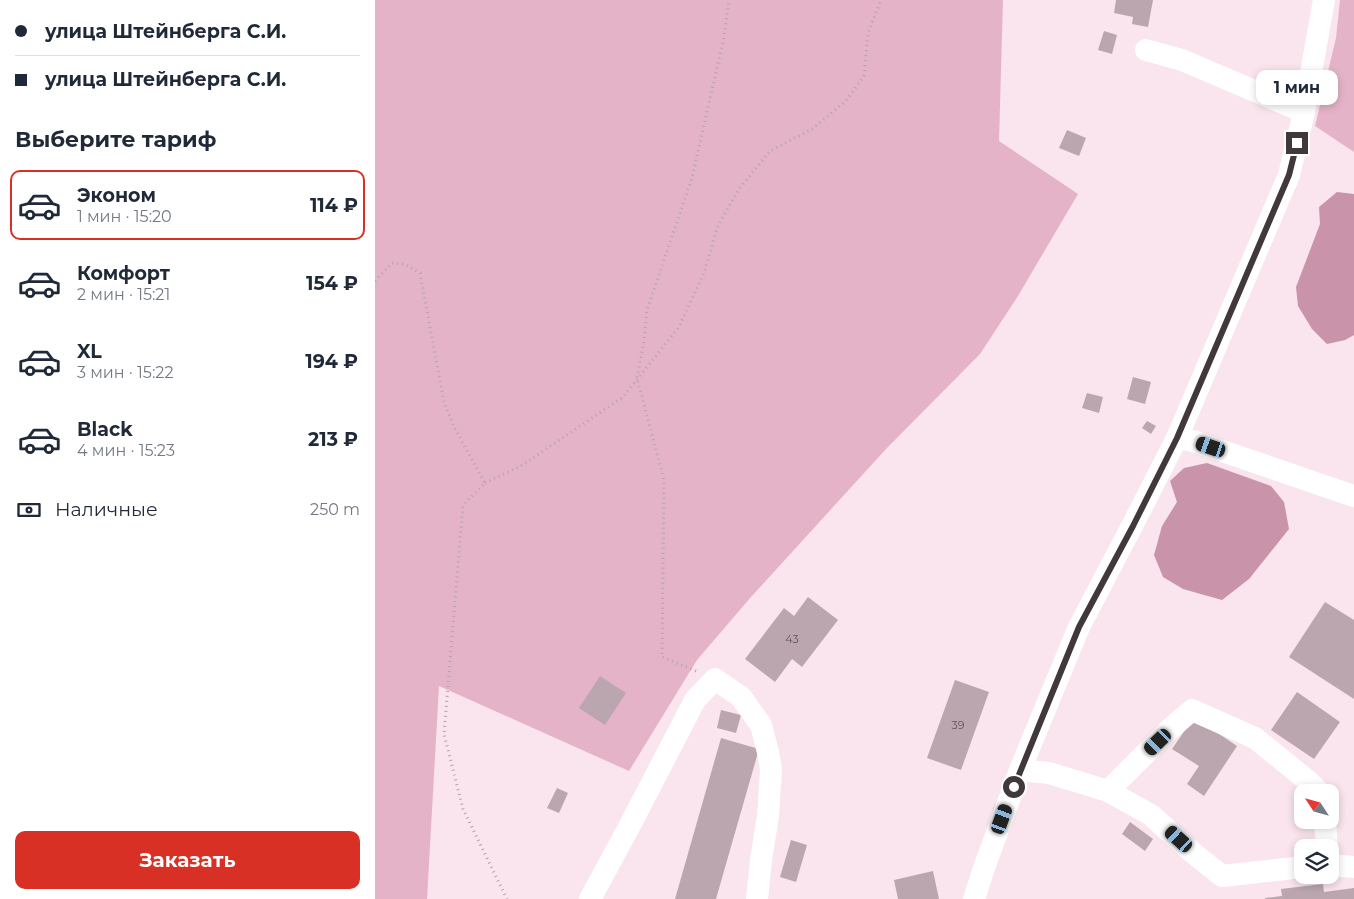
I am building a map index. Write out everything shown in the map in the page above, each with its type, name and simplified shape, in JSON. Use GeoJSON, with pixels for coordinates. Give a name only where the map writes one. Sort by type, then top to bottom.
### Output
{"type":"FeatureCollection","features":[{"type":"Feature","properties":{"kind":"street"},"geometry":{"type":"LineString","coordinates":[[974,899],[1020,770],[1079,627],[1177,438],[1289,175],[1304,112],[1325,0]]}},
{"type":"Feature","properties":{"kind":"street"},"geometry":{"type":"LineString","coordinates":[[1146,50],[1182,60],[1304,112]]}},
{"type":"Feature","properties":{"kind":"street"},"geometry":{"type":"LineString","coordinates":[[1177,438],[1193,441],[1354,496]]}},
{"type":"Feature","properties":{"kind":"street"},"geometry":{"type":"LineString","coordinates":[[590,899],[695,700],[715,679],[741,697],[761,725],[768,752],[771,769],[768,816],[757,898]]}},
{"type":"Feature","properties":{"kind":"street"},"geometry":{"type":"LineString","coordinates":[[1107,791],[1192,710],[1255,738],[1310,784]]}},
{"type":"Feature","properties":{"kind":"street"},"geometry":{"type":"LineString","coordinates":[[1020,770],[1049,773],[1107,791],[1151,815],[1222,876],[1294,868]]}},
{"type":"Feature","properties":{"kind":"street"},"geometry":{"type":"LineString","coordinates":[[1339,866],[1354,867]]}},
{"type":"Feature","properties":{"kind":"path"},"geometry":{"type":"LineString","coordinates":[[715,679],[662,657],[665,480],[637,378],[644,341],[647,310],[692,178],[724,37],[729,0]]}},
{"type":"Feature","properties":{"kind":"path"},"geometry":{"type":"LineString","coordinates":[[507,899],[463,809],[445,734],[463,505],[485,483],[521,466],[623,397],[679,327],[704,273],[717,225],[739,189],[770,151],[812,129],[846,101],[864,76],[868,33],[881,0]]}},
{"type":"Feature","properties":{"kind":"path"},"geometry":{"type":"LineString","coordinates":[[375,281],[392,263],[404,264],[420,273],[443,402],[454,427],[485,483]]}},
{"type":"Feature","properties":{"kind":"shaded area"},"geometry":{"type":"Polygon","coordinates":[[[375,0],[1003,0],[999,141],[1078,194],[1018,296],[980,354],[886,449],[751,597],[697,660],[629,771],[439,686],[427,899],[375,899],[375,0]]]}},
{"type":"Feature","properties":{"kind":"shaded area"},"geometry":{"type":"Polygon","coordinates":[[[1340,0],[1354,0],[1354,152],[1315,126],[1336,38],[1340,0]]]}},
{"type":"Feature","properties":{"kind":"shaded area"},"geometry":{"type":"Polygon","coordinates":[[[1337,192],[1354,194],[1354,335],[1345,340],[1327,344],[1312,329],[1298,306],[1296,287],[1320,224],[1319,207],[1337,192]]]}},
{"type":"Feature","properties":{"kind":"shaded area"},"geometry":{"type":"Polygon","coordinates":[[[1207,463],[1271,486],[1284,502],[1289,529],[1249,579],[1222,600],[1183,589],[1163,577],[1154,555],[1162,526],[1177,502],[1170,481],[1184,468],[1207,463]]]}},
{"type":"Feature","properties":{"kind":"building"},"geometry":{"type":"Polygon","coordinates":[[[1116,0],[1153,0],[1148,27],[1132,24],[1133,17],[1114,13],[1116,0]]]}},
{"type":"Feature","properties":{"kind":"building"},"geometry":{"type":"Polygon","coordinates":[[[1104,31],[1117,35],[1112,54],[1098,50],[1104,31]]]}},
{"type":"Feature","properties":{"kind":"building"},"geometry":{"type":"Polygon","coordinates":[[[1067,130],[1086,138],[1079,156],[1059,148],[1067,130]]]}},
{"type":"Feature","properties":{"kind":"building"},"geometry":{"type":"Polygon","coordinates":[[[1133,377],[1151,382],[1145,404],[1127,399],[1133,377]]]}},
{"type":"Feature","properties":{"kind":"building"},"geometry":{"type":"Polygon","coordinates":[[[1087,393],[1103,397],[1099,413],[1082,408],[1087,393]]]}},
{"type":"Feature","properties":{"kind":"building"},"geometry":{"type":"Polygon","coordinates":[[[1147,421],[1156,426],[1151,434],[1142,428],[1147,421]]]}},
{"type":"Feature","properties":{"kind":"building"},"geometry":{"type":"Polygon","coordinates":[[[808,597],[838,620],[802,667],[792,659],[775,682],[745,659],[784,608],[794,616],[808,597]]]}},
{"type":"Feature","properties":{"kind":"building"},"geometry":{"type":"Polygon","coordinates":[[[1325,602],[1354,620],[1354,699],[1289,657],[1325,602]]]}},
{"type":"Feature","properties":{"kind":"building"},"geometry":{"type":"Polygon","coordinates":[[[600,676],[626,693],[605,725],[579,708],[600,676]]]}},
{"type":"Feature","properties":{"kind":"building"},"geometry":{"type":"Polygon","coordinates":[[[955,680],[989,692],[961,770],[927,758],[955,680]]]}},
{"type":"Feature","properties":{"kind":"building"},"geometry":{"type":"Polygon","coordinates":[[[1297,692],[1340,722],[1314,759],[1271,730],[1297,692]]]}},
{"type":"Feature","properties":{"kind":"building"},"geometry":{"type":"Polygon","coordinates":[[[721,710],[741,715],[736,733],[717,728],[721,710]]]}},
{"type":"Feature","properties":{"kind":"building"},"geometry":{"type":"Polygon","coordinates":[[[1194,717],[1237,746],[1204,796],[1187,784],[1199,766],[1172,749],[1194,717]]]}},
{"type":"Feature","properties":{"kind":"building"},"geometry":{"type":"Polygon","coordinates":[[[721,738],[759,749],[716,899],[675,899],[721,738]]]}},
{"type":"Feature","properties":{"kind":"building"},"geometry":{"type":"Polygon","coordinates":[[[557,788],[568,793],[559,813],[547,808],[557,788]]]}},
{"type":"Feature","properties":{"kind":"building"},"geometry":{"type":"Polygon","coordinates":[[[1130,822],[1153,839],[1145,851],[1122,834],[1130,822]]]}},
{"type":"Feature","properties":{"kind":"building"},"geometry":{"type":"Polygon","coordinates":[[[791,840],[807,845],[796,882],[780,877],[791,840]]]}},
{"type":"Feature","properties":{"kind":"building"},"geometry":{"type":"Polygon","coordinates":[[[933,871],[939,899],[898,899],[894,880],[933,871]]]}},
{"type":"Feature","properties":{"kind":"building"},"geometry":{"type":"Polygon","coordinates":[[[1323,884],[1324,892],[1354,888],[1354,899],[1265,899],[1282,896],[1281,889],[1323,884]]]}},
{"type":"Feature","properties":{"kind":"route"},"geometry":{"type":"LineString","coordinates":[[1014,787],[1079,627],[1177,438],[1289,175],[1297,143]]}}]}
